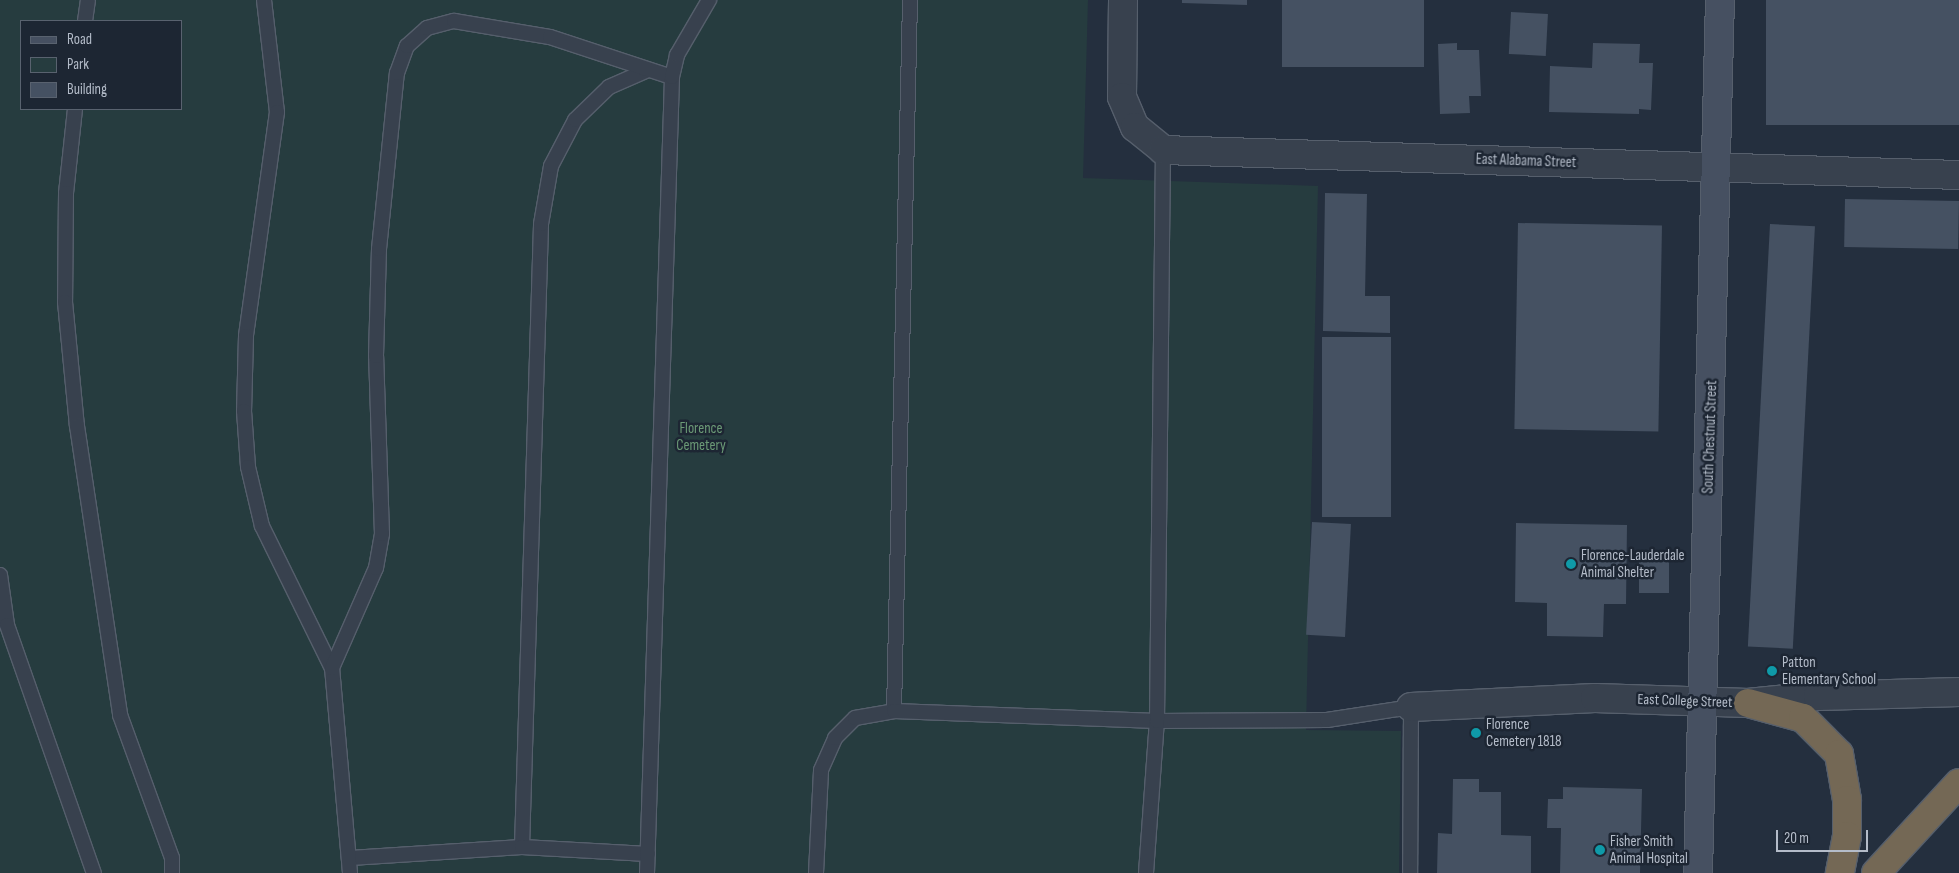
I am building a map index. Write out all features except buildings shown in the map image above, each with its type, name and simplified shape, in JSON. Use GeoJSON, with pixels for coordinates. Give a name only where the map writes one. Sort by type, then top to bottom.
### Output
{"type":"FeatureCollection","features":[{"type":"Feature","properties":{"kind":"highway"},"geometry":{"type":"LineString","coordinates":[[1748,703],[1803,718],[1839,754],[1848,800],[1847,836],[1840,873]]}},
{"type":"Feature","properties":{"kind":"highway"},"geometry":{"type":"LineString","coordinates":[[1876,873],[1959,783]]}},
{"type":"Feature","properties":{"kind":"street"},"geometry":{"type":"LineString","coordinates":[[1123,0],[1122,97],[1135,126],[1163,150]]}},
{"type":"Feature","properties":{"kind":"street","name":"South Chestnut Street"},"geometry":{"type":"LineString","coordinates":[[1698,873],[1718,167],[1720,0]]}},
{"type":"Feature","properties":{"kind":"street","name":"East Alabama Street"},"geometry":{"type":"LineString","coordinates":[[1163,150],[1959,174]]}},
{"type":"Feature","properties":{"kind":"street","name":"East College Street"},"geometry":{"type":"LineString","coordinates":[[1411,707],[1596,698],[1703,700],[1748,703],[1818,696],[1959,692]]}},
{"type":"Feature","properties":{"kind":"lane"},"geometry":{"type":"LineString","coordinates":[[85,20],[88,0]]}},
{"type":"Feature","properties":{"kind":"lane"},"geometry":{"type":"LineString","coordinates":[[264,0],[277,112],[246,336],[244,411],[248,467],[262,526],[332,668],[350,873]]}},
{"type":"Feature","properties":{"kind":"lane"},"geometry":{"type":"LineString","coordinates":[[647,873],[672,77],[677,55],[709,0]]}},
{"type":"Feature","properties":{"kind":"lane"},"geometry":{"type":"LineString","coordinates":[[894,711],[910,0]]}},
{"type":"Feature","properties":{"kind":"lane"},"geometry":{"type":"LineString","coordinates":[[332,668],[376,568],[382,534],[376,356],[379,249],[397,73],[407,46],[427,28],[454,21],[550,37],[672,77]]}},
{"type":"Feature","properties":{"kind":"lane"},"geometry":{"type":"LineString","coordinates":[[522,848],[540,224],[551,166],[575,120],[609,87],[648,70]]}},
{"type":"Feature","properties":{"kind":"lane"},"geometry":{"type":"LineString","coordinates":[[76,110],[66,193],[65,302],[77,426],[120,715],[172,858],[172,873]]}},
{"type":"Feature","properties":{"kind":"lane"},"geometry":{"type":"LineString","coordinates":[[1146,873],[1156,721],[1163,150]]}},
{"type":"Feature","properties":{"kind":"lane"},"geometry":{"type":"LineString","coordinates":[[0,575],[8,625],[94,873]]}},
{"type":"Feature","properties":{"kind":"lane"},"geometry":{"type":"LineString","coordinates":[[816,873],[821,770],[835,738],[855,718],[894,711],[1156,721],[1328,720],[1411,707],[1410,873]]}},
{"type":"Feature","properties":{"kind":"lane"},"geometry":{"type":"LineString","coordinates":[[350,858],[522,848],[648,854]]}},
{"type":"Feature","properties":{"kind":"green space","name":"Florence Cemetery"},"geometry":{"type":"Polygon","coordinates":[[[0,0],[1088,0],[1083,178],[1318,186],[1306,730],[1401,731],[1399,873],[0,873],[0,0]]]}},
{"type":"Feature","properties":{"kind":"place","name":"Florence-Lauderdale Animal Shelter"},"geometry":{"type":"Point","coordinates":[1571,564]}},
{"type":"Feature","properties":{"kind":"place","name":"Patton Elementary School"},"geometry":{"type":"Point","coordinates":[1772,671]}},
{"type":"Feature","properties":{"kind":"place","name":"Florence Cemetery 1818"},"geometry":{"type":"Point","coordinates":[1476,733]}},
{"type":"Feature","properties":{"kind":"place","name":"Fisher Smith Animal Hospital"},"geometry":{"type":"Point","coordinates":[1600,850]}}]}
